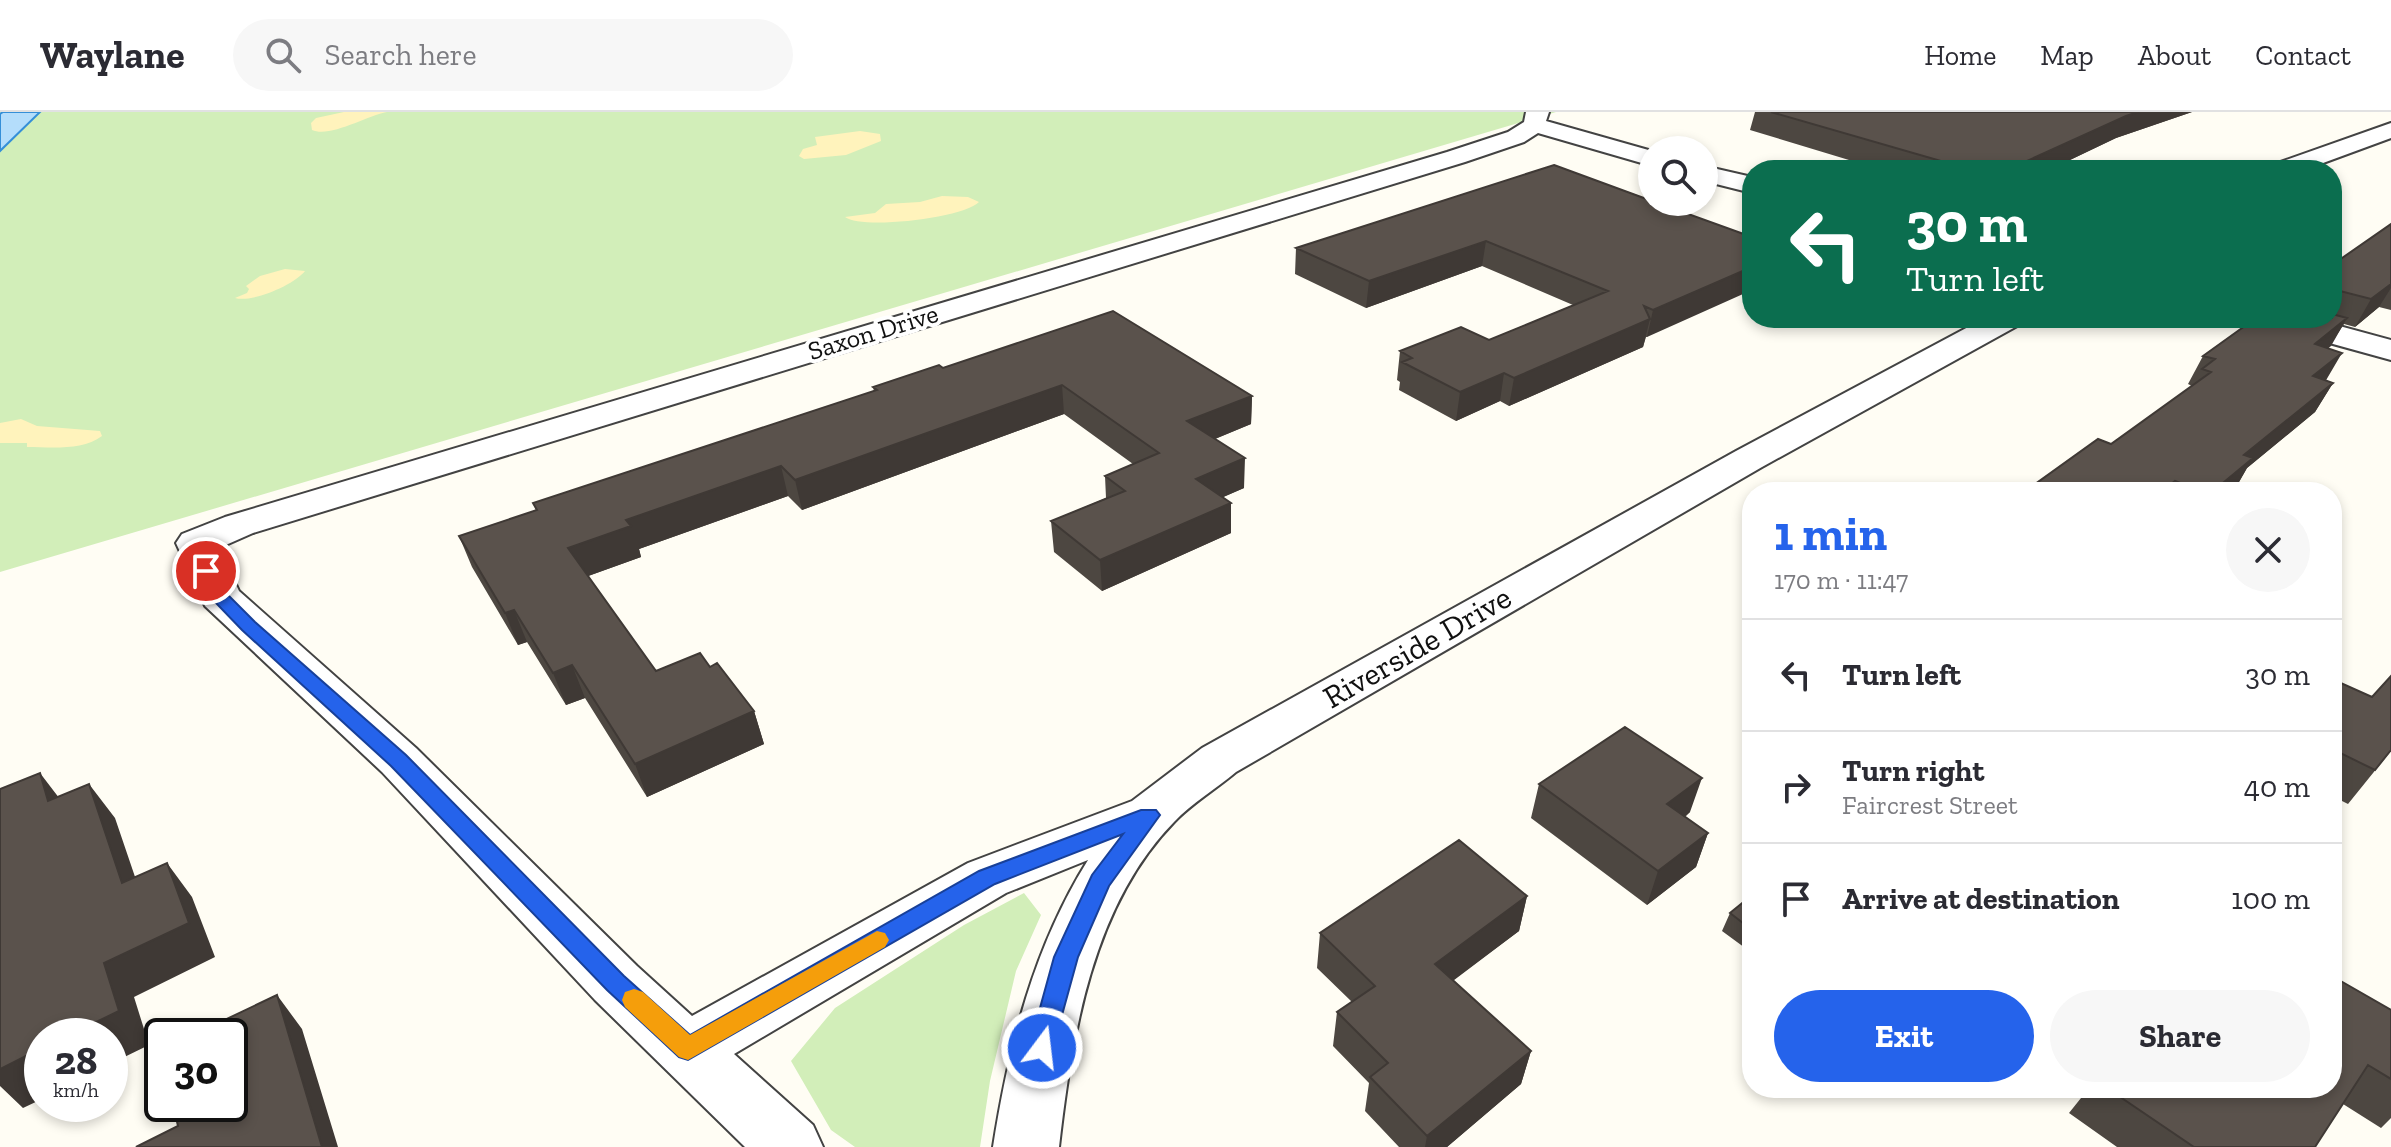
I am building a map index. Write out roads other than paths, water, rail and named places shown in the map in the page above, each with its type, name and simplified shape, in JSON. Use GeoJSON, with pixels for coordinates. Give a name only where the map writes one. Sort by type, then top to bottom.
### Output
{"type":"FeatureCollection","features":[{"type":"Feature","properties":{"kind":"street"},"geometry":{"type":"LineString","coordinates":[[1537,119],[1638,154]]}},
{"type":"Feature","properties":{"kind":"street","name":"Saxon Drive"},"geometry":{"type":"LineString","coordinates":[[688,1049],[616,983],[399,760],[239,617],[220,597],[196,543],[239,525],[1456,157],[1516,137],[1537,119]]}},
{"type":"Feature","properties":{"kind":"street"},"geometry":{"type":"LineString","coordinates":[[2308,160],[2391,130]]}},
{"type":"Feature","properties":{"kind":"street"},"geometry":{"type":"LineString","coordinates":[[1718,176],[1742,182]]}},
{"type":"Feature","properties":{"kind":"street","name":"Riverside Drive"},"geometry":{"type":"LineString","coordinates":[[1026,1147],[1034,1078],[1066,957],[1100,881],[1149,815],[1232,752],[1735,467],[1990,328]]}},
{"type":"Feature","properties":{"kind":"street"},"geometry":{"type":"LineString","coordinates":[[2311,328],[2391,350]]}},
{"type":"Feature","properties":{"kind":"street"},"geometry":{"type":"LineString","coordinates":[[790,1147],[688,1049],[987,878],[1149,815]]}},
{"type":"Feature","properties":{"kind":"water"},"geometry":{"type":"Polygon","coordinates":[[[40,112],[0,151],[0,114],[40,112]]]}}]}
